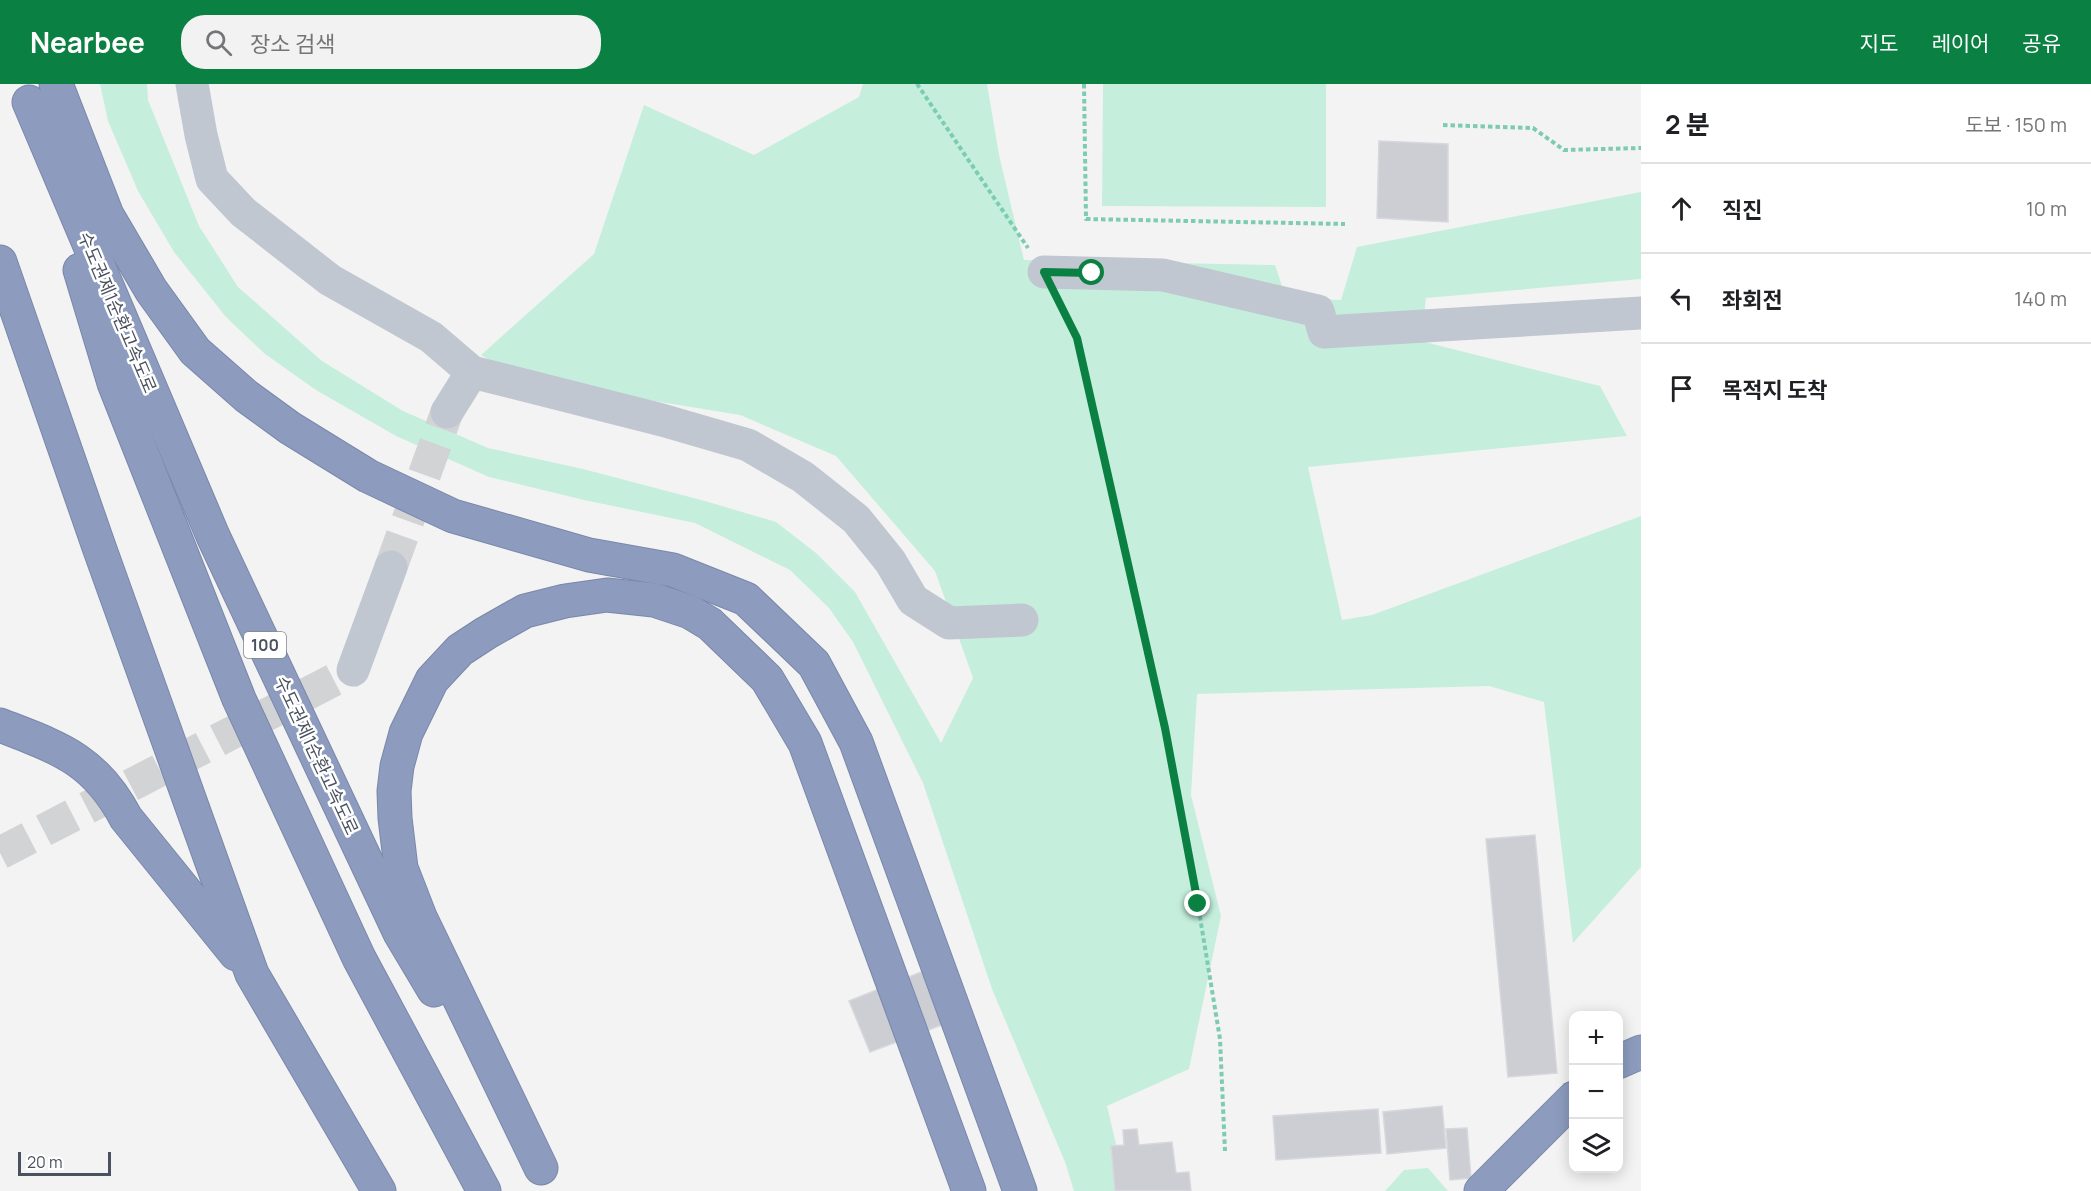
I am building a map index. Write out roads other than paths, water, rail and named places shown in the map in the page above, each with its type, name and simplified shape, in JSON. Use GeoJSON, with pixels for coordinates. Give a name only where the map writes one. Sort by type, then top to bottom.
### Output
{"type":"FeatureCollection","features":[{"type":"Feature","properties":{"kind":"highway"},"geometry":{"type":"LineString","coordinates":[[56,84],[108,215],[151,290],[195,351],[246,396],[290,428],[368,476],[453,516],[589,555],[673,570],[746,599],[814,664],[856,742],[1020,1191]]}},
{"type":"Feature","properties":{"kind":"highway","name":"수도권제1순환고속도로"},"geometry":{"type":"LineString","coordinates":[[26,93],[213,536],[400,933],[548,1180]]}},
{"type":"Feature","properties":{"kind":"highway","name":"수도권제1순환고속도로"},"geometry":{"type":"LineString","coordinates":[[26,93],[114,383],[239,699],[359,958],[484,1191]]}},
{"type":"Feature","properties":{"kind":"highway"},"geometry":{"type":"LineString","coordinates":[[0,262],[95,536],[252,974]]}},
{"type":"Feature","properties":{"kind":"highway"},"geometry":{"type":"LineString","coordinates":[[548,1180],[420,917],[401,868],[397,846],[394,791],[397,766],[406,733],[416,711],[432,680],[460,651],[486,633],[525,612],[565,601],[607,595],[654,600],[690,612],[710,624],[767,679],[805,743],[969,1191]]}},
{"type":"Feature","properties":{"kind":"highway"},"geometry":{"type":"LineString","coordinates":[[0,725],[63,751],[93,771],[114,795],[126,818],[252,974],[380,1191]]}},
{"type":"Feature","properties":{"kind":"highway"},"geometry":{"type":"LineString","coordinates":[[1623,1060],[1641,1052]]}},
{"type":"Feature","properties":{"kind":"highway"},"geometry":{"type":"LineString","coordinates":[[1481,1191],[1569,1104]]}},
{"type":"Feature","properties":{"kind":"highway"},"geometry":{"type":"LineString","coordinates":[[1508,1191],[1569,1106]]}},
{"type":"Feature","properties":{"kind":"street"},"geometry":{"type":"LineString","coordinates":[[192,84],[212,179],[243,212],[330,280],[431,337],[472,372],[662,420],[747,445],[803,477],[856,519],[890,561],[913,600],[949,623],[1022,620]]}},
{"type":"Feature","properties":{"kind":"street"},"geometry":{"type":"LineString","coordinates":[[1044,272],[1163,275],[1318,311],[1324,332],[1641,313]]}},
{"type":"Feature","properties":{"kind":"street"},"geometry":{"type":"LineString","coordinates":[[447,412],[472,372]]}},
{"type":"Feature","properties":{"kind":"street"},"geometry":{"type":"LineString","coordinates":[[353,670],[391,567]]}},
{"type":"Feature","properties":{"kind":"tunnel"},"geometry":{"type":"LineString","coordinates":[[391,567],[447,412]]}},
{"type":"Feature","properties":{"kind":"tunnel"},"geometry":{"type":"LineString","coordinates":[[0,853],[353,670]]}}]}
